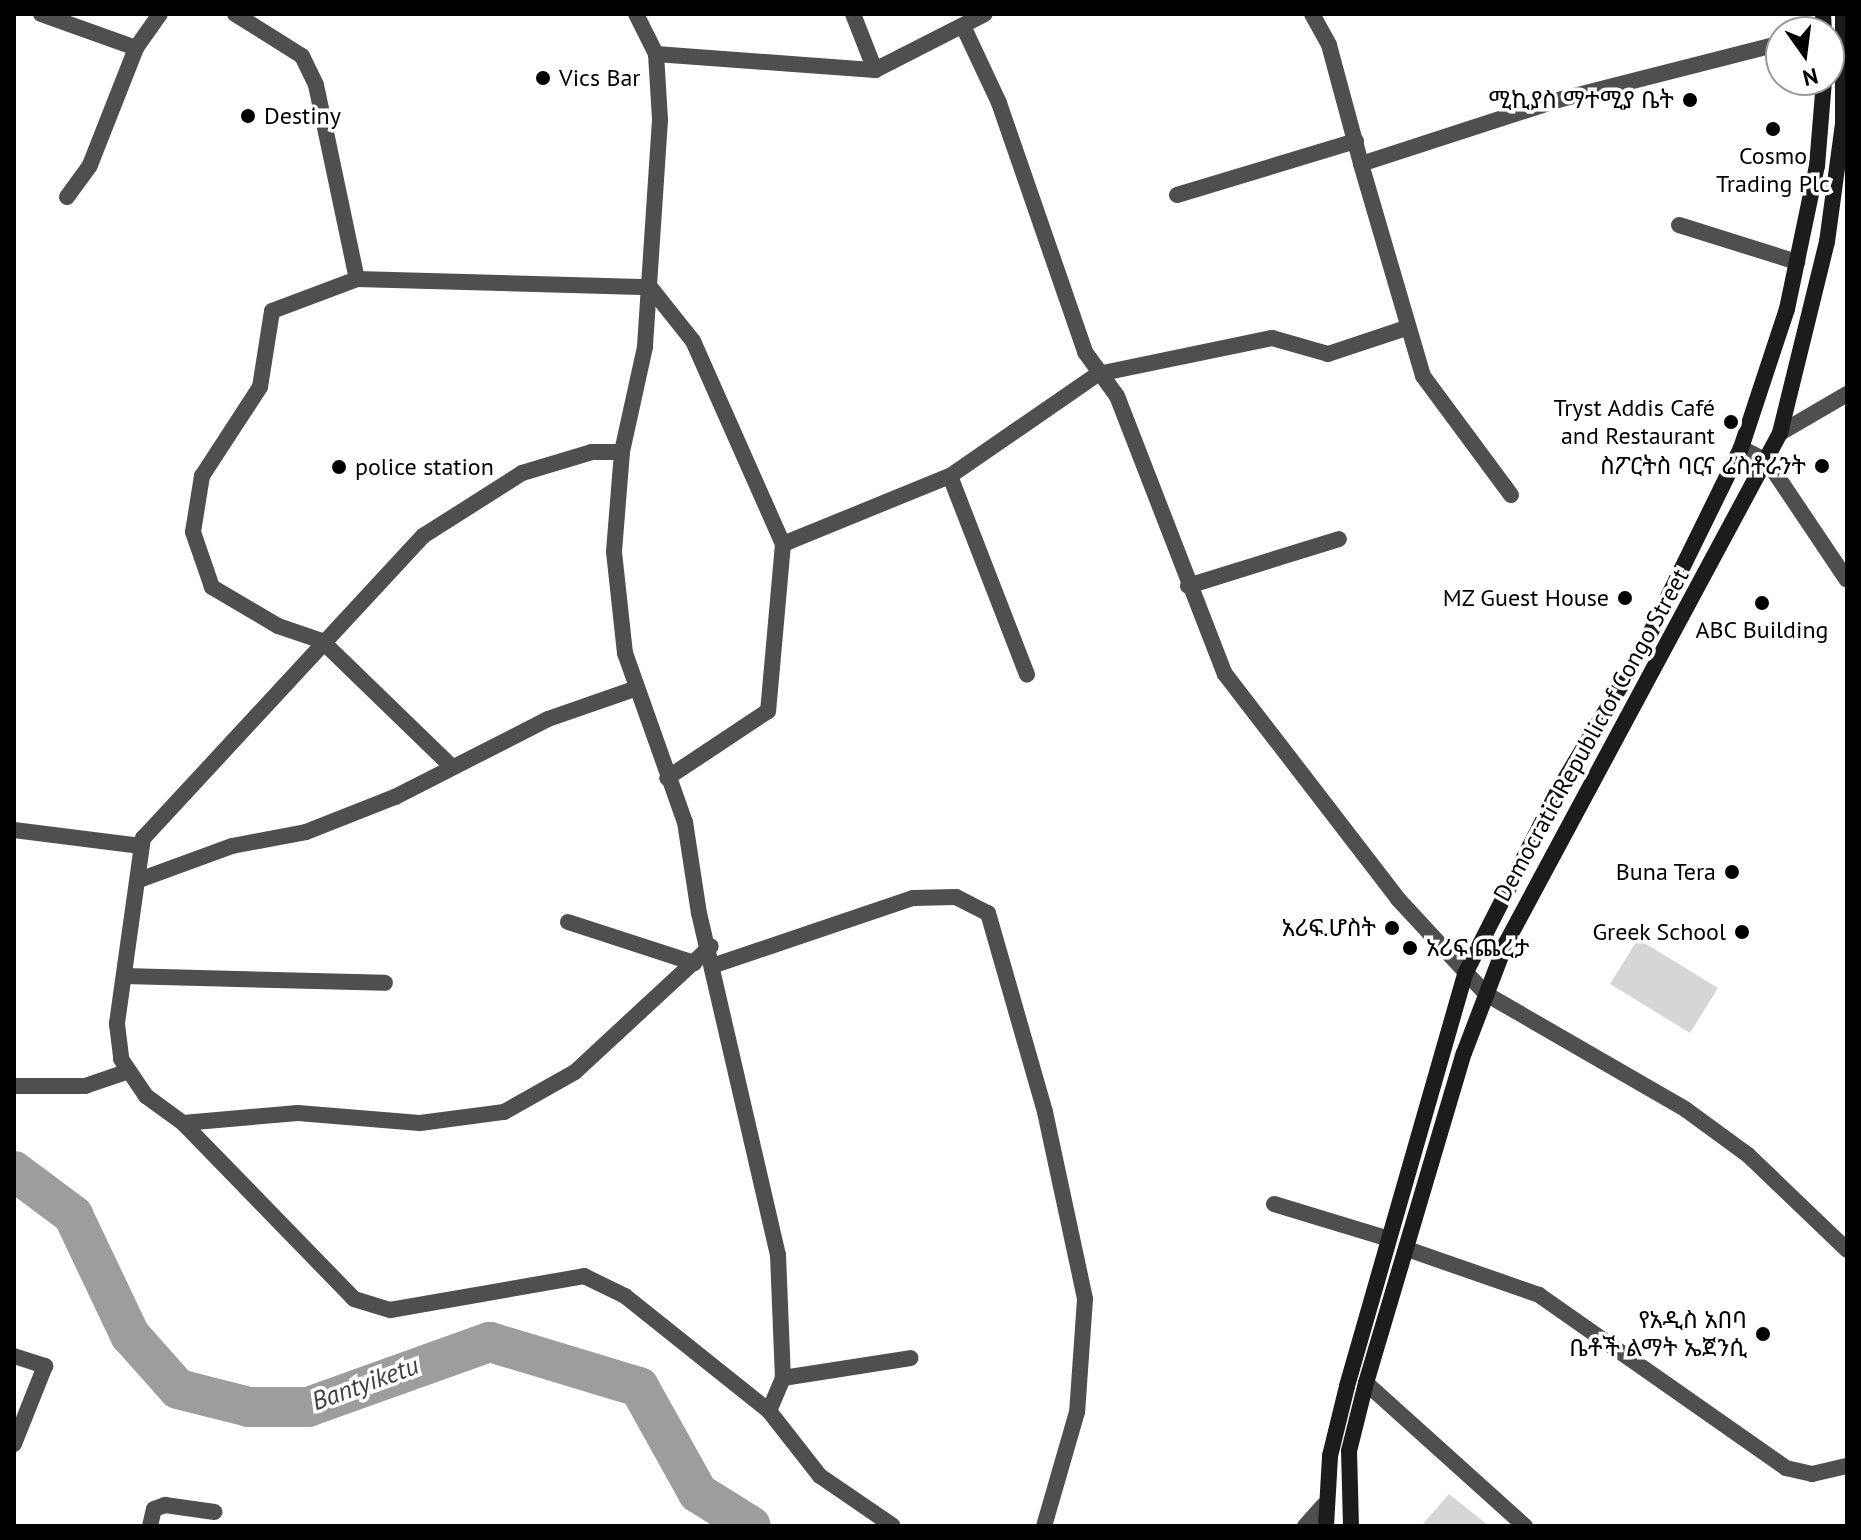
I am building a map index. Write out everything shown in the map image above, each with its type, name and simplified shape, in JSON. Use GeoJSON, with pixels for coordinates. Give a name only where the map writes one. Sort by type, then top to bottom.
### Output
{"type":"FeatureCollection","features":[{"type":"Feature","properties":{"kind":"main road","name":"Democratic Republic of Congo Street"},"geometry":{"type":"LineString","coordinates":[[1351,1526],[1349,1451],[1366,1383],[1410,1250],[1486,994],[1554,842],[1780,433],[1827,242],[1843,124],[1843,14]]}},
{"type":"Feature","properties":{"kind":"main road","name":"Democratic Republic of Congo Street"},"geometry":{"type":"LineString","coordinates":[[1326,1526],[1324,1505],[1333,1442],[1465,974],[1551,803],[1641,652],[1741,448],[1797,262],[1817,166],[1823,96]]}},
{"type":"Feature","properties":{"kind":"street"},"geometry":{"type":"LineString","coordinates":[[41,14],[136,48]]}},
{"type":"Feature","properties":{"kind":"street"},"geometry":{"type":"LineString","coordinates":[[67,197],[90,165],[136,48],[160,14]]}},
{"type":"Feature","properties":{"kind":"street"},"geometry":{"type":"LineString","coordinates":[[235,14],[302,56],[316,85],[357,279]]}},
{"type":"Feature","properties":{"kind":"street"},"geometry":{"type":"LineString","coordinates":[[636,14],[656,54],[660,120],[650,287],[622,452],[615,592],[634,689],[685,822],[711,946],[712,966],[778,1255],[783,1378],[769,1411]]}},
{"type":"Feature","properties":{"kind":"street"},"geometry":{"type":"LineString","coordinates":[[853,14],[875,70]]}},
{"type":"Feature","properties":{"kind":"street"},"geometry":{"type":"LineString","coordinates":[[656,54],[875,70],[985,14]]}},
{"type":"Feature","properties":{"kind":"street"},"geometry":{"type":"LineString","coordinates":[[1312,14],[1356,141],[1406,328],[1446,414],[1511,495]]}},
{"type":"Feature","properties":{"kind":"street"},"geometry":{"type":"LineString","coordinates":[[963,26],[1098,374],[1117,396],[1188,586],[1225,674],[1465,974],[1486,994],[1685,1109],[1748,1155],[1847,1250]]}},
{"type":"Feature","properties":{"kind":"street"},"geometry":{"type":"LineString","coordinates":[[1361,164],[1558,100],[1765,47]]}},
{"type":"Feature","properties":{"kind":"street"},"geometry":{"type":"LineString","coordinates":[[1177,195],[1356,141]]}},
{"type":"Feature","properties":{"kind":"street"},"geometry":{"type":"LineString","coordinates":[[1679,225],[1797,262]]}},
{"type":"Feature","properties":{"kind":"street"},"geometry":{"type":"LineString","coordinates":[[451,766],[322,641],[278,626],[212,587],[193,532],[202,476],[260,387],[272,311],[357,279],[650,287]]}},
{"type":"Feature","properties":{"kind":"street"},"geometry":{"type":"LineString","coordinates":[[650,287],[710,371],[783,544],[768,711],[667,778]]}},
{"type":"Feature","properties":{"kind":"street"},"geometry":{"type":"LineString","coordinates":[[783,544],[950,476],[1098,374],[1272,338],[1328,354],[1406,328]]}},
{"type":"Feature","properties":{"kind":"street"},"geometry":{"type":"LineString","coordinates":[[1780,433],[1847,394]]}},
{"type":"Feature","properties":{"kind":"street"},"geometry":{"type":"LineString","coordinates":[[1741,448],[1767,461],[1847,580]]}},
{"type":"Feature","properties":{"kind":"street"},"geometry":{"type":"LineString","coordinates":[[622,452],[558,460],[485,491],[423,536],[322,641],[141,846],[139,880],[117,1024],[126,1072],[183,1123],[354,1299],[390,1310],[584,1276],[625,1296],[769,1411],[820,1476],[893,1526]]}},
{"type":"Feature","properties":{"kind":"street"},"geometry":{"type":"LineString","coordinates":[[950,476],[1027,675]]}},
{"type":"Feature","properties":{"kind":"street"},"geometry":{"type":"LineString","coordinates":[[1188,586],[1339,539]]}},
{"type":"Feature","properties":{"kind":"street"},"geometry":{"type":"LineString","coordinates":[[139,880],[232,846],[306,832],[548,719],[634,689]]}},
{"type":"Feature","properties":{"kind":"street"},"geometry":{"type":"LineString","coordinates":[[14,830],[141,846]]}},
{"type":"Feature","properties":{"kind":"street"},"geometry":{"type":"LineString","coordinates":[[712,966],[913,898],[956,897],[988,913],[1045,1112],[1085,1299],[1077,1412],[1044,1526]]}},
{"type":"Feature","properties":{"kind":"street"},"geometry":{"type":"LineString","coordinates":[[568,922],[694,963]]}},
{"type":"Feature","properties":{"kind":"street"},"geometry":{"type":"LineString","coordinates":[[183,1123],[298,1113],[420,1123],[504,1112],[575,1072],[711,946]]}},
{"type":"Feature","properties":{"kind":"street"},"geometry":{"type":"LineString","coordinates":[[124,976],[385,983]]}},
{"type":"Feature","properties":{"kind":"street"},"geometry":{"type":"LineString","coordinates":[[14,1086],[85,1086],[126,1072]]}},
{"type":"Feature","properties":{"kind":"street"},"geometry":{"type":"LineString","coordinates":[[1274,1204],[1389,1239]]}},
{"type":"Feature","properties":{"kind":"street"},"geometry":{"type":"LineString","coordinates":[[1410,1250],[1539,1295],[1786,1468],[1812,1474],[1847,1466]]}},
{"type":"Feature","properties":{"kind":"street"},"geometry":{"type":"LineString","coordinates":[[14,1356],[45,1366],[14,1444]]}},
{"type":"Feature","properties":{"kind":"street"},"geometry":{"type":"LineString","coordinates":[[783,1378],[910,1358]]}},
{"type":"Feature","properties":{"kind":"street"},"geometry":{"type":"LineString","coordinates":[[1366,1383],[1525,1526]]}},
{"type":"Feature","properties":{"kind":"street"},"geometry":{"type":"LineString","coordinates":[[150,1526],[154,1509],[165,1505],[215,1512]]}},
{"type":"Feature","properties":{"kind":"street"},"geometry":{"type":"LineString","coordinates":[[1305,1526],[1324,1505]]}},
{"type":"Feature","properties":{"kind":"shaded area"},"geometry":{"type":"Polygon","coordinates":[[[1638,939],[1718,988],[1690,1033],[1610,984],[1638,939]]]}},
{"type":"Feature","properties":{"kind":"shaded area"},"geometry":{"type":"Polygon","coordinates":[[[1449,1494],[1489,1526],[1421,1526],[1449,1494]]]}},
{"type":"Feature","properties":{"kind":"waterway","name":"Bantyiketu"},"geometry":{"type":"LineString","coordinates":[[14,1171],[73,1215],[130,1335],[178,1389],[249,1407],[308,1407],[490,1342],[639,1387],[698,1493],[751,1526]]}},
{"type":"Feature","properties":{"kind":"place","name":"Vics Bar"},"geometry":{"type":"Point","coordinates":[543,78]}},
{"type":"Feature","properties":{"kind":"place","name":"ሚኪያስ ማተሚያ ቤት"},"geometry":{"type":"Point","coordinates":[1690,100]}},
{"type":"Feature","properties":{"kind":"place","name":"Destiny"},"geometry":{"type":"Point","coordinates":[248,116]}},
{"type":"Feature","properties":{"kind":"place","name":"Cosmo Trading Plc"},"geometry":{"type":"Point","coordinates":[1773,129]}},
{"type":"Feature","properties":{"kind":"place","name":"Tryst Addis Café and Restaurant"},"geometry":{"type":"Point","coordinates":[1731,422]}},
{"type":"Feature","properties":{"kind":"place","name":"ስፖርትስ ባርና ሬስቶራንት"},"geometry":{"type":"Point","coordinates":[1822,466]}},
{"type":"Feature","properties":{"kind":"place","name":"police station"},"geometry":{"type":"Point","coordinates":[339,467]}},
{"type":"Feature","properties":{"kind":"place","name":"MZ Guest House"},"geometry":{"type":"Point","coordinates":[1625,598]}},
{"type":"Feature","properties":{"kind":"place","name":"ABC Building"},"geometry":{"type":"Point","coordinates":[1762,603]}},
{"type":"Feature","properties":{"kind":"place","name":"Buna Tera"},"geometry":{"type":"Point","coordinates":[1732,872]}},
{"type":"Feature","properties":{"kind":"place","name":"አሪፍ.ሆስት"},"geometry":{"type":"Point","coordinates":[1392,928]}},
{"type":"Feature","properties":{"kind":"place","name":"Greek School"},"geometry":{"type":"Point","coordinates":[1742,932]}},
{"type":"Feature","properties":{"kind":"place","name":"አሪፍ ጨረታ"},"geometry":{"type":"Point","coordinates":[1410,948]}},
{"type":"Feature","properties":{"kind":"place","name":"የአዲስ አበባ ቤቶች ልማት ኤጀንሲ"},"geometry":{"type":"Point","coordinates":[1763,1334]}}]}
